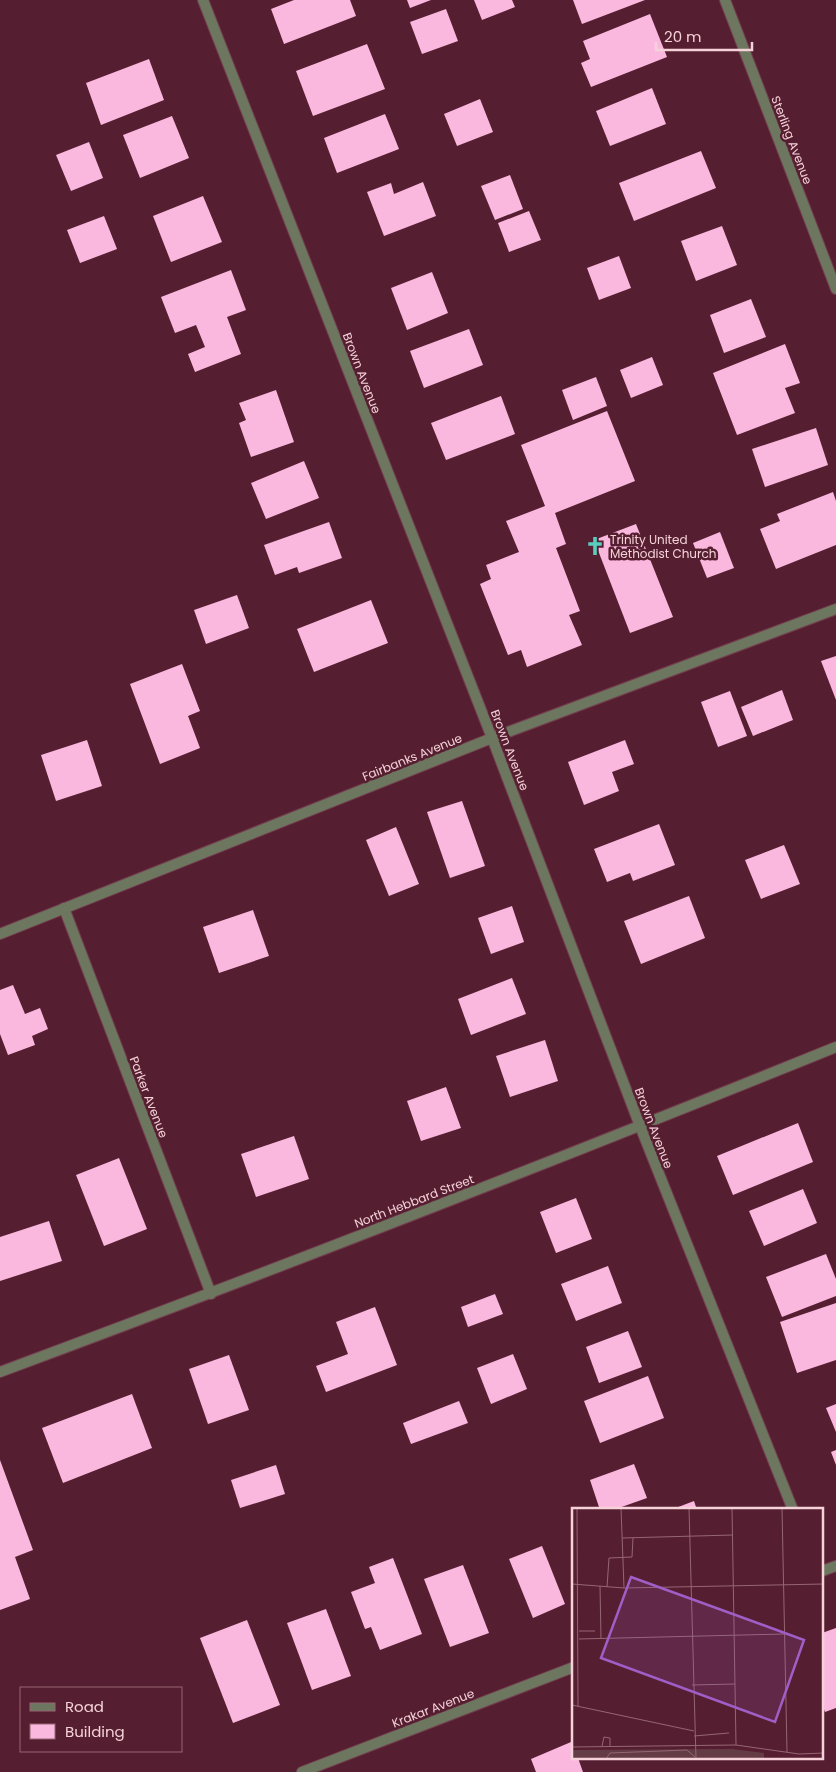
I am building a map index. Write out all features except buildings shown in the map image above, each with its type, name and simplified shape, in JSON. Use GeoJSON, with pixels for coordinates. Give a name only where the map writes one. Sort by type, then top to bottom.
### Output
{"type":"FeatureCollection","features":[{"type":"Feature","properties":{"kind":"street","name":"Brown Avenue"},"geometry":{"type":"LineString","coordinates":[[203,0],[492,738],[640,1126],[792,1508]]}},
{"type":"Feature","properties":{"kind":"street","name":"Sterling Avenue"},"geometry":{"type":"LineString","coordinates":[[725,0],[836,289]]}},
{"type":"Feature","properties":{"kind":"street","name":"Fairbanks Avenue"},"geometry":{"type":"LineString","coordinates":[[0,934],[492,738],[836,608]]}},
{"type":"Feature","properties":{"kind":"street","name":"Parker Avenue"},"geometry":{"type":"LineString","coordinates":[[64,908],[211,1294]]}},
{"type":"Feature","properties":{"kind":"street","name":"North Hebbard Street"},"geometry":{"type":"LineString","coordinates":[[0,1372],[211,1294],[836,1047]]}},
{"type":"Feature","properties":{"kind":"street"},"geometry":{"type":"LineString","coordinates":[[824,1570],[836,1566]]}},
{"type":"Feature","properties":{"kind":"street","name":"Krakar Avenue"},"geometry":{"type":"LineString","coordinates":[[302,1772],[572,1668]]}},
{"type":"Feature","properties":{"kind":"place","name":"Trinity United Methodist Church"},"geometry":{"type":"Point","coordinates":[595,546]}}]}
